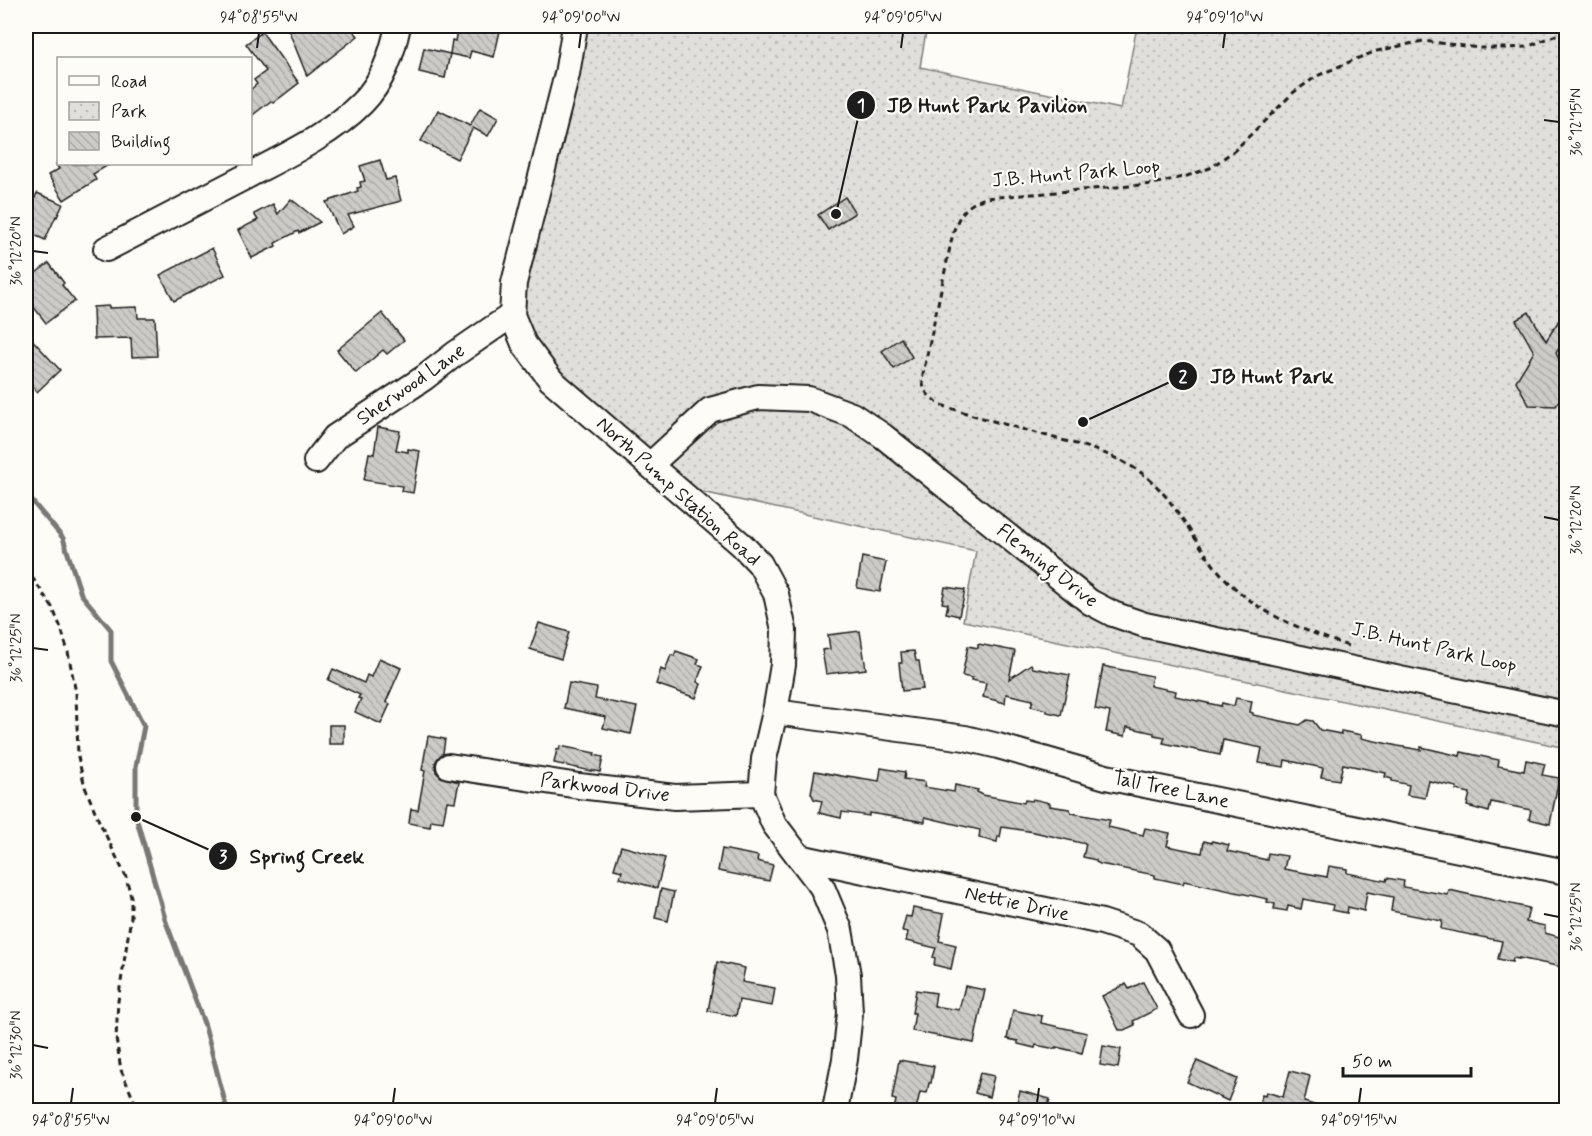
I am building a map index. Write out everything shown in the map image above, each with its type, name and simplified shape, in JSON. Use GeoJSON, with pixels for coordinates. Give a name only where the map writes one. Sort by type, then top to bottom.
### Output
{"type":"FeatureCollection","features":[{"type":"Feature","properties":{"kind":"street"},"geometry":{"type":"LineString","coordinates":[[105,249],[289,154],[329,130],[363,102],[381,78],[393,51],[398,26]]}},
{"type":"Feature","properties":{"kind":"street","name":"North Pump Station Road"},"geometry":{"type":"LineString","coordinates":[[575,26],[567,74],[514,283],[512,315],[524,344],[551,380],[742,545],[760,564],[776,594],[784,630],[783,665],[764,759],[761,794],[774,824],[822,887],[840,930],[848,975],[850,1013],[845,1059],[835,1110]]}},
{"type":"Feature","properties":{"kind":"street","name":"Sherwood Lane"},"geometry":{"type":"LineString","coordinates":[[316,461],[334,437],[424,378],[454,354],[512,315]]}},
{"type":"Feature","properties":{"kind":"street","name":"Fleming Drive"},"geometry":{"type":"LineString","coordinates":[[650,465],[710,410],[758,397],[809,399],[852,415],[883,436],[1090,602],[1113,614],[1145,625],[1566,714]]}},
{"type":"Feature","properties":{"kind":"street","name":"Tall Tree Lane"},"geometry":{"type":"LineString","coordinates":[[775,712],[965,738],[1106,777],[1566,872]]}},
{"type":"Feature","properties":{"kind":"street","name":"Parkwood Drive"},"geometry":{"type":"LineString","coordinates":[[449,766],[579,786],[675,797],[761,794]]}},
{"type":"Feature","properties":{"kind":"street","name":"Nettie Drive"},"geometry":{"type":"LineString","coordinates":[[799,856],[1102,922],[1139,934],[1157,950],[1191,1015]]}},
{"type":"Feature","properties":{"kind":"path","name":"J.B. Hunt Park Loop"},"geometry":{"type":"LineString","coordinates":[[1352,647],[1294,626],[1244,597],[1217,569],[1157,487],[1143,474],[1125,463],[1102,452],[941,405],[929,396],[924,390],[923,374],[956,222],[972,203],[985,198],[1153,184],[1187,177],[1210,168],[1235,150],[1294,92],[1317,76],[1377,51],[1423,41],[1480,48],[1527,47],[1566,31]]}},
{"type":"Feature","properties":{"kind":"path"},"geometry":{"type":"LineString","coordinates":[[26,568],[52,607],[63,636],[76,693],[78,757],[85,787],[126,877],[131,897],[131,917],[118,1001],[116,1038],[121,1070],[138,1110]]}},
{"type":"Feature","properties":{"kind":"green space"},"geometry":{"type":"Polygon","coordinates":[[[575,26],[927,26],[920,67],[1121,109],[1137,26],[1566,26],[1566,748],[963,621],[976,551],[674,486],[524,344],[514,283],[575,26]]]}},
{"type":"Feature","properties":{"kind":"building"},"geometry":{"type":"Polygon","coordinates":[[[298,26],[349,26],[358,36],[307,76],[288,29],[298,26]]]}},
{"type":"Feature","properties":{"kind":"building"},"geometry":{"type":"Polygon","coordinates":[[[458,26],[500,31],[494,57],[471,51],[469,58],[450,54],[452,40],[455,41],[458,26]]]}},
{"type":"Feature","properties":{"kind":"building"},"geometry":{"type":"Polygon","coordinates":[[[262,32],[299,83],[252,115],[252,88],[257,84],[254,80],[266,71],[246,44],[262,32]]]}},
{"type":"Feature","properties":{"kind":"building"},"geometry":{"type":"Polygon","coordinates":[[[424,48],[450,54],[445,78],[419,72],[424,48]]]}},
{"type":"Feature","properties":{"kind":"building"},"geometry":{"type":"Polygon","coordinates":[[[480,108],[498,118],[488,136],[473,128],[457,159],[421,141],[438,110],[470,126],[480,108]]]}},
{"type":"Feature","properties":{"kind":"building"},"geometry":{"type":"Polygon","coordinates":[[[380,160],[386,180],[395,178],[401,201],[348,215],[354,226],[341,234],[326,202],[358,191],[357,188],[361,187],[360,182],[365,181],[360,166],[380,160]]]}},
{"type":"Feature","properties":{"kind":"building"},"geometry":{"type":"Polygon","coordinates":[[[56,164],[108,165],[93,174],[96,180],[64,200],[48,175],[59,169],[56,164]]]}},
{"type":"Feature","properties":{"kind":"building"},"geometry":{"type":"Polygon","coordinates":[[[37,193],[63,204],[45,240],[26,231],[26,218],[37,193]]]}},
{"type":"Feature","properties":{"kind":"building"},"geometry":{"type":"Polygon","coordinates":[[[845,197],[855,213],[828,230],[818,215],[845,197]]]}},
{"type":"Feature","properties":{"kind":"building"},"geometry":{"type":"Polygon","coordinates":[[[291,199],[320,222],[275,243],[276,246],[252,258],[238,230],[258,220],[254,214],[273,204],[278,214],[291,199]]]}},
{"type":"Feature","properties":{"kind":"building"},"geometry":{"type":"Polygon","coordinates":[[[212,248],[225,275],[174,301],[160,275],[212,248]]]}},
{"type":"Feature","properties":{"kind":"building"},"geometry":{"type":"Polygon","coordinates":[[[49,263],[75,301],[46,323],[26,297],[26,265],[33,275],[49,263]]]}},
{"type":"Feature","properties":{"kind":"building"},"geometry":{"type":"Polygon","coordinates":[[[109,306],[109,308],[137,307],[138,318],[155,318],[157,356],[132,357],[131,338],[94,339],[93,307],[109,306]]]}},
{"type":"Feature","properties":{"kind":"building"},"geometry":{"type":"Polygon","coordinates":[[[1566,309],[1566,337],[1556,353],[1566,374],[1566,390],[1556,406],[1529,405],[1516,381],[1534,352],[1516,320],[1529,312],[1546,341],[1566,309]]]}},
{"type":"Feature","properties":{"kind":"building"},"geometry":{"type":"Polygon","coordinates":[[[382,313],[404,340],[387,354],[383,350],[356,373],[337,350],[382,313]]]}},
{"type":"Feature","properties":{"kind":"building"},"geometry":{"type":"Polygon","coordinates":[[[26,333],[60,370],[37,392],[26,379],[26,333]]]}},
{"type":"Feature","properties":{"kind":"building"},"geometry":{"type":"Polygon","coordinates":[[[901,338],[912,357],[894,369],[882,351],[901,338]]]}},
{"type":"Feature","properties":{"kind":"building"},"geometry":{"type":"Polygon","coordinates":[[[378,427],[400,431],[396,450],[420,451],[413,493],[401,491],[402,486],[364,480],[369,453],[374,454],[378,427]]]}},
{"type":"Feature","properties":{"kind":"building"},"geometry":{"type":"Polygon","coordinates":[[[862,557],[886,562],[880,592],[857,588],[862,557]]]}},
{"type":"Feature","properties":{"kind":"building"},"geometry":{"type":"Polygon","coordinates":[[[945,587],[965,590],[959,616],[946,613],[948,604],[942,603],[945,587]]]}},
{"type":"Feature","properties":{"kind":"building"},"geometry":{"type":"Polygon","coordinates":[[[539,623],[569,632],[561,659],[530,649],[539,623]]]}},
{"type":"Feature","properties":{"kind":"building"},"geometry":{"type":"Polygon","coordinates":[[[860,631],[866,669],[826,674],[822,650],[830,649],[828,635],[860,631]]]}},
{"type":"Feature","properties":{"kind":"building"},"geometry":{"type":"Polygon","coordinates":[[[978,644],[1015,651],[1009,679],[1031,664],[1033,668],[1070,675],[1061,715],[1031,706],[1033,700],[1006,694],[1005,703],[983,697],[986,683],[962,676],[968,646],[978,648],[978,644]]]}},
{"type":"Feature","properties":{"kind":"building"},"geometry":{"type":"Polygon","coordinates":[[[676,651],[699,659],[697,664],[703,666],[697,682],[701,684],[696,698],[656,684],[661,669],[665,671],[671,655],[674,656],[676,651]]]}},
{"type":"Feature","properties":{"kind":"building"},"geometry":{"type":"Polygon","coordinates":[[[914,651],[916,661],[919,661],[923,689],[902,691],[899,663],[902,663],[901,652],[914,651]]]}},
{"type":"Feature","properties":{"kind":"building"},"geometry":{"type":"Polygon","coordinates":[[[379,658],[401,668],[386,702],[390,704],[381,724],[355,712],[361,699],[358,698],[360,695],[328,680],[333,669],[364,683],[367,675],[371,677],[379,658]]]}},
{"type":"Feature","properties":{"kind":"building"},"geometry":{"type":"Polygon","coordinates":[[[1103,666],[1152,676],[1150,686],[1176,691],[1175,696],[1221,706],[1222,703],[1234,706],[1236,698],[1252,701],[1250,712],[1253,715],[1300,725],[1307,720],[1313,721],[1320,730],[1362,735],[1361,738],[1421,750],[1421,747],[1460,756],[1461,752],[1499,760],[1498,766],[1524,771],[1526,760],[1545,764],[1542,775],[1559,778],[1550,824],[1529,819],[1531,810],[1491,802],[1489,812],[1467,806],[1470,793],[1456,790],[1457,787],[1429,781],[1425,798],[1407,795],[1409,785],[1392,781],[1385,777],[1386,773],[1343,764],[1339,780],[1321,777],[1323,768],[1285,760],[1284,767],[1259,763],[1262,748],[1223,740],[1220,755],[1163,743],[1165,737],[1127,727],[1125,736],[1106,732],[1110,712],[1095,709],[1103,666]]]}},
{"type":"Feature","properties":{"kind":"building"},"geometry":{"type":"Polygon","coordinates":[[[569,683],[597,688],[595,699],[637,707],[631,734],[603,728],[606,717],[564,708],[569,683]]]}},
{"type":"Feature","properties":{"kind":"building"},"geometry":{"type":"Polygon","coordinates":[[[329,725],[344,725],[344,744],[329,744],[329,725]]]}},
{"type":"Feature","properties":{"kind":"building"},"geometry":{"type":"Polygon","coordinates":[[[428,736],[445,739],[443,753],[435,763],[436,772],[441,777],[459,782],[455,802],[447,801],[443,822],[431,820],[430,827],[409,823],[411,809],[418,810],[428,736]]]}},
{"type":"Feature","properties":{"kind":"building"},"geometry":{"type":"Polygon","coordinates":[[[560,746],[595,753],[594,755],[603,757],[600,772],[554,763],[557,749],[559,750],[560,746]]]}},
{"type":"Feature","properties":{"kind":"building"},"geometry":{"type":"Polygon","coordinates":[[[881,768],[905,772],[904,779],[925,782],[924,787],[954,792],[955,785],[978,790],[977,792],[983,795],[1024,803],[1025,800],[1032,801],[1033,799],[1050,803],[1050,806],[1069,809],[1072,813],[1110,820],[1108,827],[1143,835],[1145,828],[1170,833],[1167,846],[1202,853],[1204,841],[1212,843],[1212,841],[1229,845],[1227,851],[1267,860],[1268,853],[1287,856],[1284,869],[1327,877],[1329,866],[1347,869],[1347,873],[1386,881],[1387,878],[1404,881],[1403,887],[1448,895],[1449,890],[1529,908],[1526,922],[1545,926],[1545,933],[1566,939],[1566,966],[1561,967],[1519,958],[1513,958],[1512,962],[1498,959],[1502,941],[1441,929],[1442,921],[1391,911],[1393,897],[1367,892],[1364,911],[1348,907],[1347,913],[1332,910],[1333,905],[1303,899],[1301,909],[1288,906],[1287,911],[1274,909],[1275,904],[1267,902],[1268,899],[1184,881],[1183,884],[1155,878],[1155,875],[1100,864],[1096,860],[1083,857],[1086,844],[1034,832],[1002,827],[997,842],[979,838],[980,830],[925,817],[925,822],[869,813],[869,816],[842,812],[841,818],[819,813],[822,801],[814,799],[811,793],[815,771],[879,781],[881,768]]]}},
{"type":"Feature","properties":{"kind":"building"},"geometry":{"type":"Polygon","coordinates":[[[621,846],[665,858],[657,888],[620,878],[622,871],[614,869],[621,846]]]}},
{"type":"Feature","properties":{"kind":"building"},"geometry":{"type":"Polygon","coordinates":[[[722,849],[758,856],[757,861],[773,865],[769,881],[718,871],[722,849]]]}},
{"type":"Feature","properties":{"kind":"building"},"geometry":{"type":"Polygon","coordinates":[[[661,889],[674,892],[668,921],[655,918],[661,889]]]}},
{"type":"Feature","properties":{"kind":"building"},"geometry":{"type":"Polygon","coordinates":[[[913,908],[944,914],[939,941],[956,945],[951,969],[934,965],[935,958],[933,957],[936,948],[906,941],[908,932],[902,931],[906,916],[911,917],[913,908]]]}},
{"type":"Feature","properties":{"kind":"building"},"geometry":{"type":"Polygon","coordinates":[[[717,962],[745,968],[742,982],[775,988],[772,1006],[739,1000],[736,1016],[708,1011],[717,962]]]}},
{"type":"Feature","properties":{"kind":"building"},"geometry":{"type":"Polygon","coordinates":[[[1143,982],[1157,1009],[1133,1021],[1135,1025],[1119,1030],[1102,996],[1126,984],[1129,989],[1143,982]]]}},
{"type":"Feature","properties":{"kind":"building"},"geometry":{"type":"Polygon","coordinates":[[[965,986],[985,990],[974,1043],[912,1031],[916,990],[936,993],[934,1006],[959,1010],[965,986]]]}},
{"type":"Feature","properties":{"kind":"building"},"geometry":{"type":"Polygon","coordinates":[[[1013,1010],[1042,1016],[1041,1023],[1087,1033],[1082,1053],[1056,1047],[1056,1049],[1036,1045],[1035,1048],[1007,1039],[1013,1010]]]}},
{"type":"Feature","properties":{"kind":"building"},"geometry":{"type":"Polygon","coordinates":[[[1103,1046],[1121,1049],[1118,1068],[1100,1065],[1103,1046]]]}},
{"type":"Feature","properties":{"kind":"building"},"geometry":{"type":"Polygon","coordinates":[[[899,1060],[934,1066],[927,1093],[920,1092],[916,1110],[894,1110],[896,1100],[892,1099],[899,1060]]]}},
{"type":"Feature","properties":{"kind":"building"},"geometry":{"type":"Polygon","coordinates":[[[1197,1061],[1237,1079],[1228,1101],[1187,1082],[1197,1061]]]}},
{"type":"Feature","properties":{"kind":"building"},"geometry":{"type":"Polygon","coordinates":[[[1290,1071],[1310,1076],[1304,1102],[1318,1106],[1318,1110],[1258,1110],[1262,1095],[1265,1096],[1266,1092],[1283,1097],[1290,1071]]]}},
{"type":"Feature","properties":{"kind":"building"},"geometry":{"type":"Polygon","coordinates":[[[980,1073],[994,1076],[989,1097],[975,1093],[980,1073]]]}},
{"type":"Feature","properties":{"kind":"building"},"geometry":{"type":"Polygon","coordinates":[[[1020,1091],[1050,1099],[1047,1110],[1015,1110],[1020,1091]]]}},
{"type":"Feature","properties":{"kind":"waterway"},"geometry":{"type":"LineString","coordinates":[[26,494],[63,538],[81,594],[111,630],[111,661],[144,726],[136,767],[136,817],[166,922],[205,1026],[227,1110]]}},
{"type":"Feature","properties":{"kind":"place","name":"JB Hunt Park Pavilion"},"geometry":{"type":"Point","coordinates":[836,214]}},
{"type":"Feature","properties":{"kind":"place","name":"JB Hunt Park"},"geometry":{"type":"Point","coordinates":[1083,422]}},
{"type":"Feature","properties":{"kind":"place","name":"Spring Creek"},"geometry":{"type":"Point","coordinates":[136,817]}}]}
